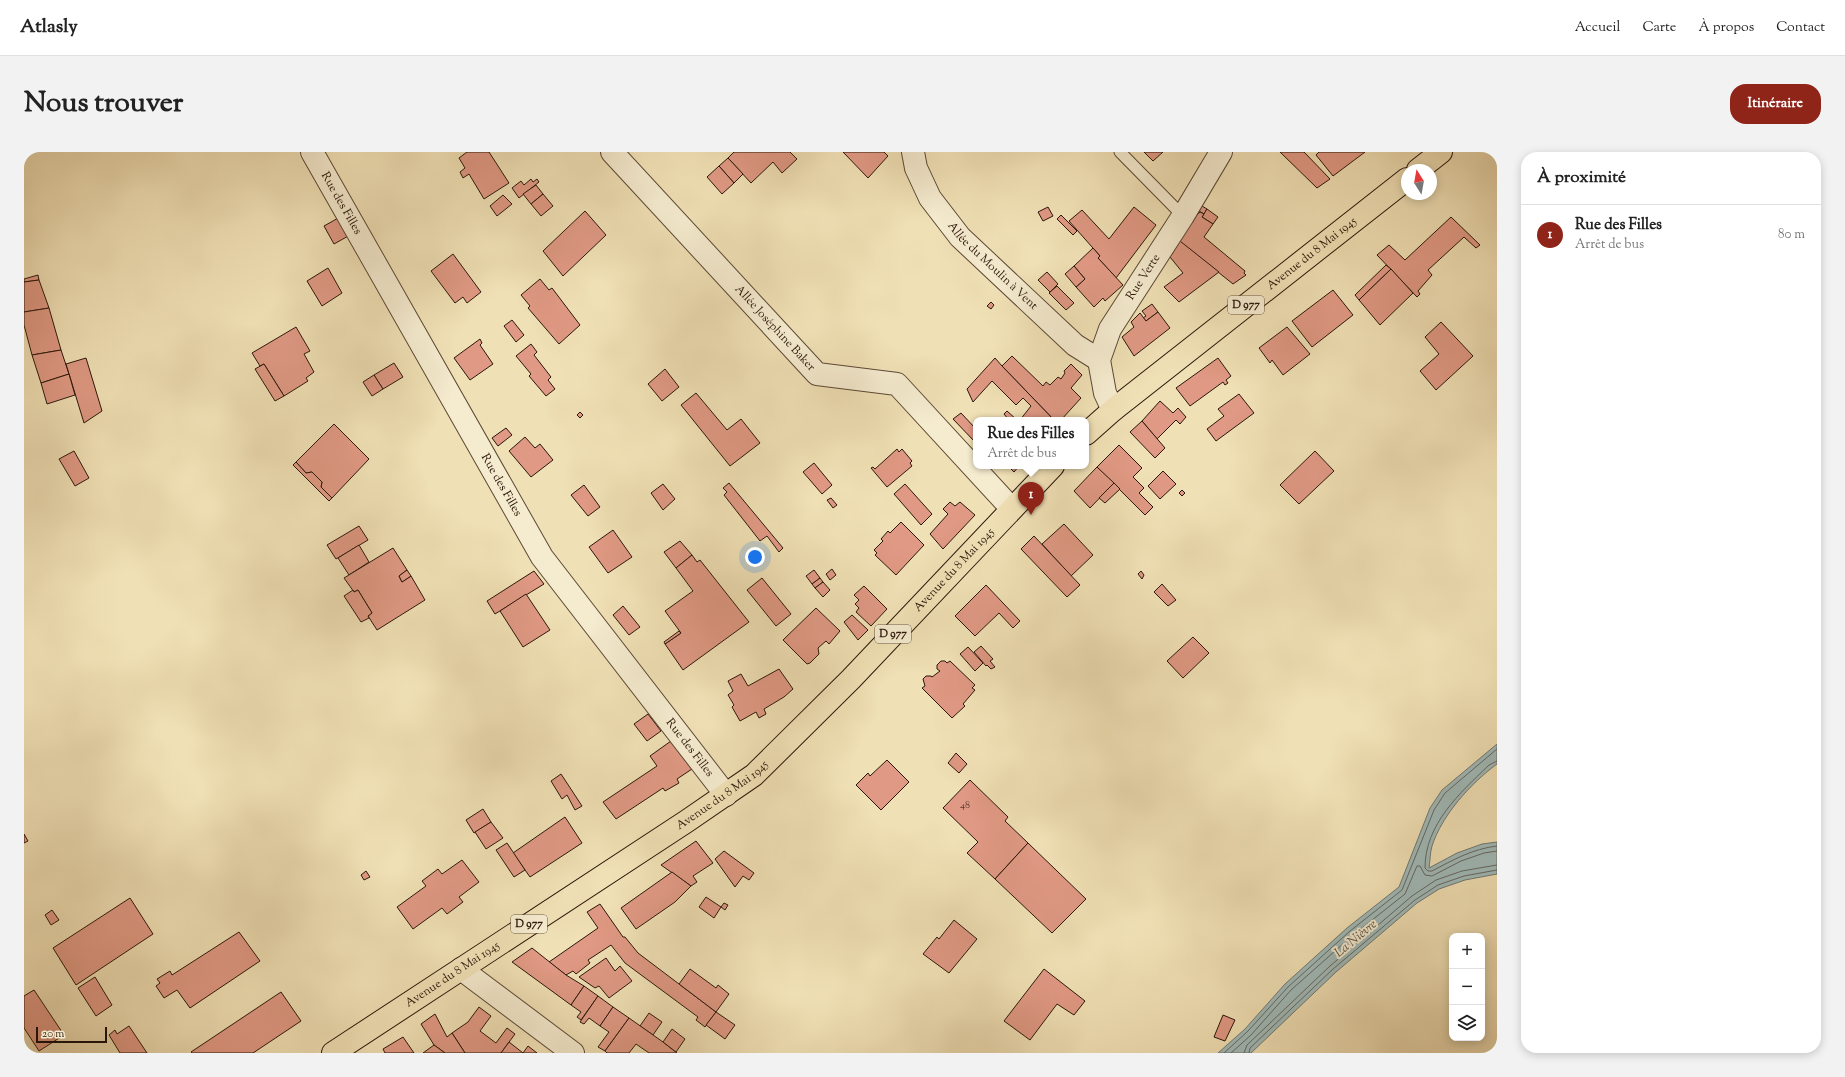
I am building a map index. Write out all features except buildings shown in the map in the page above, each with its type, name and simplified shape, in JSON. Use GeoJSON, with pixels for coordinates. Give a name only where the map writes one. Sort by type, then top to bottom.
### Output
{"type":"FeatureCollection","features":[{"type":"Feature","properties":{"kind":"main road"},"geometry":{"type":"LineString","coordinates":[[1426,164],[1441,152]]}},
{"type":"Feature","properties":{"kind":"main road","name":"Avenue du 8 Mai 1945"},"geometry":{"type":"LineString","coordinates":[[1089,431],[1113,410],[1401,184]]}},
{"type":"Feature","properties":{"kind":"main road","name":"Avenue du 8 Mai 1945"},"geometry":{"type":"LineString","coordinates":[[333,1053],[726,795],[754,774],[851,678],[1050,469]]}},
{"type":"Feature","properties":{"kind":"street","name":"Rue des Filles"},"geometry":{"type":"LineString","coordinates":[[312,152],[542,557],[726,795]]}},
{"type":"Feature","properties":{"kind":"street","name":"Allée Joséphine Baker"},"geometry":{"type":"LineString","coordinates":[[612,152],[817,374],[897,384],[973,467]]}},
{"type":"Feature","properties":{"kind":"street","name":"Allée du Moulin à Vent"},"geometry":{"type":"LineString","coordinates":[[913,152],[916,168],[930,198],[960,237],[1075,345],[1099,360]]}},
{"type":"Feature","properties":{"kind":"street","name":"Rue Verte"},"geometry":{"type":"LineString","coordinates":[[1113,410],[1105,393],[1099,360],[1110,328],[1183,216],[1221,152]]}},
{"type":"Feature","properties":{"kind":"street","name":"Allée Joséphine Baker"},"geometry":{"type":"LineString","coordinates":[[975,469],[1012,509]]}},
{"type":"Feature","properties":{"kind":"street"},"geometry":{"type":"LineString","coordinates":[[461,969],[573,1053]]}},
{"type":"Feature","properties":{"kind":"lane"},"geometry":{"type":"LineString","coordinates":[[1120,152],[1183,216]]}},
{"type":"Feature","properties":{"kind":"water","name":"La Nièvre"},"geometry":{"type":"Polygon","coordinates":[[[1497,744],[1497,764],[1477,780],[1450,811],[1432,846],[1429,868],[1457,853],[1482,844],[1497,842],[1497,874],[1465,880],[1439,889],[1417,903],[1336,972],[1251,1053],[1218,1053],[1245,1029],[1285,984],[1347,928],[1399,887],[1430,808],[1442,790],[1497,744]]]}},
{"type":"Feature","properties":{"kind":"place","name":"Rue des Filles"},"geometry":{"type":"Point","coordinates":[1031,515]}}]}
